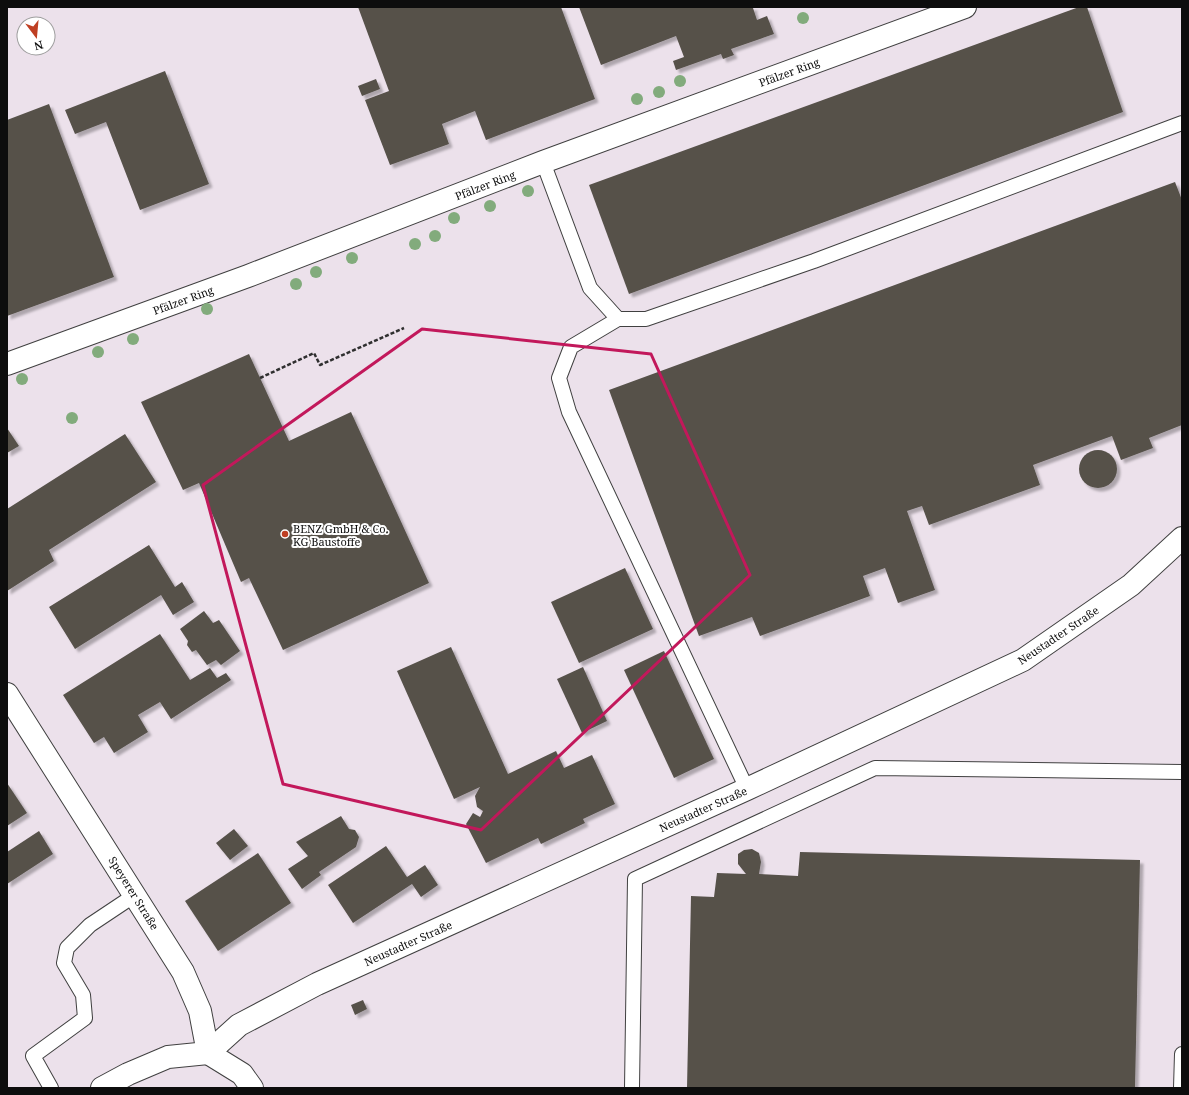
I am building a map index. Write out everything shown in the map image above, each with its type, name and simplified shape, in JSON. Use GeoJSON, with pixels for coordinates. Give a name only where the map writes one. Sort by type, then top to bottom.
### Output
{"type":"FeatureCollection","features":[{"type":"Feature","properties":{"kind":"street","name":"Pfälzer Ring"},"geometry":{"type":"LineString","coordinates":[[7,364],[256,273],[543,162],[965,7]]}},
{"type":"Feature","properties":{"kind":"street","name":"Neustadter Straße"},"geometry":{"type":"LineString","coordinates":[[208,1053],[239,1025],[317,984],[747,789],[1023,660],[1131,585],[1182,538]]}},
{"type":"Feature","properties":{"kind":"street","name":"Speyerer Straße"},"geometry":{"type":"LineString","coordinates":[[7,694],[183,972],[200,1011],[208,1053]]}},
{"type":"Feature","properties":{"kind":"street"},"geometry":{"type":"LineString","coordinates":[[102,1088],[128,1074],[168,1057],[208,1053],[242,1074],[252,1088]]}},
{"type":"Feature","properties":{"kind":"lane"},"geometry":{"type":"LineString","coordinates":[[747,789],[569,412],[559,378],[571,347],[618,319],[646,319],[814,261],[1182,123]]}},
{"type":"Feature","properties":{"kind":"lane"},"geometry":{"type":"LineString","coordinates":[[543,162],[590,288],[618,319]]}},
{"type":"Feature","properties":{"kind":"lane"},"geometry":{"type":"LineString","coordinates":[[632,1088],[635,879],[875,768],[1182,772]]}},
{"type":"Feature","properties":{"kind":"lane"},"geometry":{"type":"LineString","coordinates":[[51,1088],[33,1056],[85,1018],[83,995],[64,963],[67,948],[90,925],[135,895]]}},
{"type":"Feature","properties":{"kind":"lane"},"geometry":{"type":"LineString","coordinates":[[1181,1088],[1182,1054]]}},
{"type":"Feature","properties":{"kind":"path"},"geometry":{"type":"LineString","coordinates":[[260,378],[314,353],[320,365],[404,328]]}},
{"type":"Feature","properties":{"kind":"highlighted area"},"geometry":{"type":"Polygon","coordinates":[[[422,329],[651,354],[750,575],[481,830],[283,784],[203,485],[422,329]]]}},
{"type":"Feature","properties":{"kind":"shaded area"},"geometry":{"type":"Polygon","coordinates":[[[7,7],[1182,7],[1182,1088],[7,1088],[7,7]]]}},
{"type":"Feature","properties":{"kind":"building"},"geometry":{"type":"Polygon","coordinates":[[[358,7],[561,7],[595,99],[486,140],[475,111],[442,124],[449,144],[390,165],[365,100],[389,91],[358,7]]]}},
{"type":"Feature","properties":{"kind":"building"},"geometry":{"type":"Polygon","coordinates":[[[579,7],[756,7],[753,8],[757,20],[767,16],[774,34],[731,49],[734,55],[723,59],[721,54],[676,70],[673,61],[684,57],[676,36],[601,65],[579,7]]]}},
{"type":"Feature","properties":{"kind":"building"},"geometry":{"type":"Polygon","coordinates":[[[1079,7],[1087,7],[1123,112],[629,294],[589,185],[1079,7]]]}},
{"type":"Feature","properties":{"kind":"building"},"geometry":{"type":"Polygon","coordinates":[[[165,71],[209,184],[140,210],[106,122],[75,134],[65,110],[165,71]]]}},
{"type":"Feature","properties":{"kind":"building"},"geometry":{"type":"Polygon","coordinates":[[[376,79],[380,89],[362,96],[358,86],[376,79]]]}},
{"type":"Feature","properties":{"kind":"building"},"geometry":{"type":"Polygon","coordinates":[[[49,104],[114,277],[7,316],[7,120],[49,104]]]}},
{"type":"Feature","properties":{"kind":"building"},"geometry":{"type":"Polygon","coordinates":[[[1175,182],[1182,200],[1182,425],[1149,438],[1153,448],[1121,460],[1112,436],[1033,465],[1040,485],[929,525],[922,506],[907,511],[935,590],[898,603],[885,568],[863,576],[870,596],[760,636],[752,617],[699,636],[609,390],[1175,182]]]}},
{"type":"Feature","properties":{"kind":"building","name":"BENZ GmbH & Co. KG Baustoffe"},"geometry":{"type":"Polygon","coordinates":[[[249,354],[289,441],[351,412],[429,583],[283,650],[249,578],[241,582],[199,483],[183,490],[141,402],[249,354]]]}},
{"type":"Feature","properties":{"kind":"building"},"geometry":{"type":"Polygon","coordinates":[[[7,428],[19,446],[7,453],[7,428]]]}},
{"type":"Feature","properties":{"kind":"building"},"geometry":{"type":"Polygon","coordinates":[[[125,434],[156,482],[49,550],[54,561],[7,591],[7,509],[125,434]]]}},
{"type":"Feature","properties":{"kind":"building"},"geometry":{"type":"Polygon","coordinates":[[[1094,450],[1102,450],[1109,453],[1114,458],[1117,469],[1114,480],[1109,485],[1102,488],[1094,488],[1087,485],[1082,480],[1079,473],[1079,465],[1082,458],[1087,453],[1094,450]]]}},
{"type":"Feature","properties":{"kind":"building"},"geometry":{"type":"Polygon","coordinates":[[[149,545],[175,587],[182,582],[194,602],[173,615],[161,595],[75,649],[49,607],[149,545]]]}},
{"type":"Feature","properties":{"kind":"building"},"geometry":{"type":"Polygon","coordinates":[[[625,568],[653,629],[579,663],[551,602],[625,568]]]}},
{"type":"Feature","properties":{"kind":"building"},"geometry":{"type":"Polygon","coordinates":[[[204,611],[213,623],[219,620],[240,651],[221,665],[216,660],[207,665],[196,650],[192,652],[187,645],[188,641],[180,629],[204,611]]]}},
{"type":"Feature","properties":{"kind":"building"},"geometry":{"type":"Polygon","coordinates":[[[160,634],[190,680],[210,668],[217,678],[226,673],[231,680],[171,719],[160,702],[138,715],[148,732],[114,753],[104,737],[94,743],[63,695],[160,634]]]}},
{"type":"Feature","properties":{"kind":"building"},"geometry":{"type":"Polygon","coordinates":[[[451,647],[508,774],[556,751],[564,768],[592,755],[615,804],[583,819],[585,823],[541,844],[538,838],[486,863],[466,824],[473,813],[480,817],[483,811],[477,807],[475,796],[480,787],[454,799],[397,671],[451,647]]]}},
{"type":"Feature","properties":{"kind":"building"},"geometry":{"type":"Polygon","coordinates":[[[664,651],[714,759],[674,778],[624,670],[664,651]]]}},
{"type":"Feature","properties":{"kind":"building"},"geometry":{"type":"Polygon","coordinates":[[[583,667],[607,721],[582,733],[557,679],[583,667]]]}},
{"type":"Feature","properties":{"kind":"building"},"geometry":{"type":"Polygon","coordinates":[[[7,783],[27,813],[7,826],[7,783]]]}},
{"type":"Feature","properties":{"kind":"building"},"geometry":{"type":"Polygon","coordinates":[[[341,816],[349,829],[355,830],[359,837],[356,847],[319,872],[321,875],[302,889],[288,869],[308,856],[296,842],[341,816]]]}},
{"type":"Feature","properties":{"kind":"building"},"geometry":{"type":"Polygon","coordinates":[[[234,829],[248,846],[230,860],[216,843],[234,829]]]}},
{"type":"Feature","properties":{"kind":"building"},"geometry":{"type":"Polygon","coordinates":[[[39,831],[53,854],[7,884],[7,852],[39,831]]]}},
{"type":"Feature","properties":{"kind":"building"},"geometry":{"type":"Polygon","coordinates":[[[386,846],[407,877],[425,865],[438,885],[421,897],[412,884],[353,923],[328,885],[386,846]]]}},
{"type":"Feature","properties":{"kind":"building"},"geometry":{"type":"Polygon","coordinates":[[[752,849],[759,853],[761,862],[759,874],[798,876],[800,852],[1140,860],[1135,1088],[687,1088],[691,896],[714,897],[717,873],[746,874],[738,864],[738,854],[744,850],[752,849]]]}},
{"type":"Feature","properties":{"kind":"building"},"geometry":{"type":"Polygon","coordinates":[[[258,853],[291,903],[218,951],[185,901],[258,853]]]}},
{"type":"Feature","properties":{"kind":"building"},"geometry":{"type":"Polygon","coordinates":[[[363,1000],[367,1009],[355,1015],[351,1005],[363,1000]]]}},
{"type":"Feature","properties":{"kind":"place","name":"BENZ GmbH & Co. KG Baustoffe"},"geometry":{"type":"Point","coordinates":[285,534]}}]}
